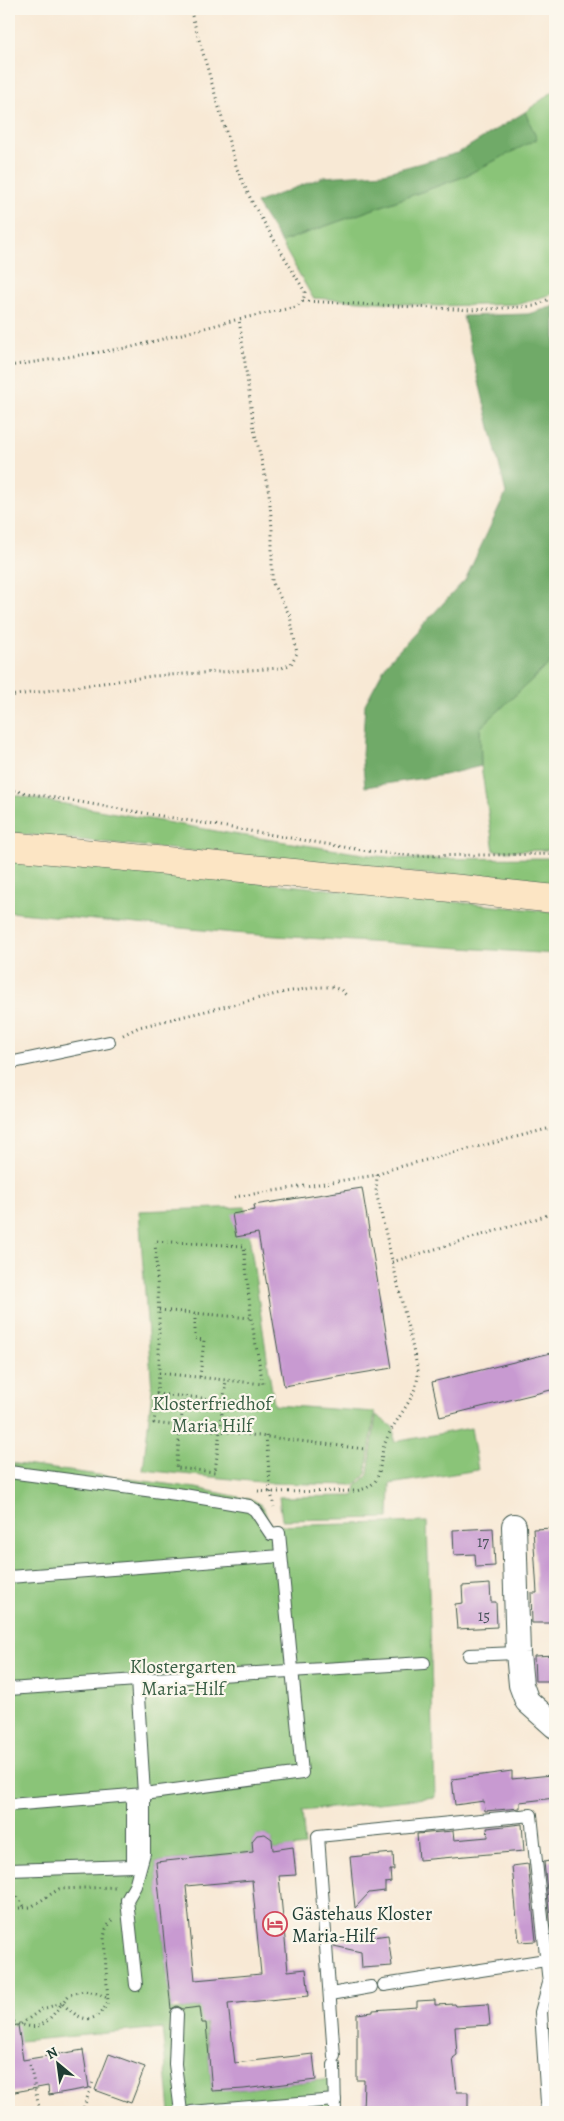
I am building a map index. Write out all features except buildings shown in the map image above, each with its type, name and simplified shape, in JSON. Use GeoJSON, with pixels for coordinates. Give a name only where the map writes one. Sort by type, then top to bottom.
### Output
{"type":"FeatureCollection","features":[{"type":"Feature","properties":{"kind":"main road"},"geometry":{"type":"LineString","coordinates":[[9,846],[462,889],[555,900]]}},
{"type":"Feature","properties":{"kind":"street"},"geometry":{"type":"LineString","coordinates":[[514,1526],[518,1653],[521,1685],[527,1701],[555,1726]]}},
{"type":"Feature","properties":{"kind":"lane"},"geometry":{"type":"LineString","coordinates":[[9,1063],[109,1042]]}},
{"type":"Feature","properties":{"kind":"lane"},"geometry":{"type":"LineString","coordinates":[[9,1472],[184,1495],[249,1506],[255,1510],[271,1534],[278,1529],[302,1773],[138,1795],[9,1805]]}},
{"type":"Feature","properties":{"kind":"lane"},"geometry":{"type":"LineString","coordinates":[[9,1577],[281,1556]]}},
{"type":"Feature","properties":{"kind":"lane"},"geometry":{"type":"LineString","coordinates":[[469,1655],[518,1653]]}},
{"type":"Feature","properties":{"kind":"lane"},"geometry":{"type":"LineString","coordinates":[[9,1689],[424,1663]]}},
{"type":"Feature","properties":{"kind":"lane"},"geometry":{"type":"LineString","coordinates":[[9,1870],[133,1866],[138,1795],[137,1680]]}},
{"type":"Feature","properties":{"kind":"lane"},"geometry":{"type":"LineString","coordinates":[[136,1986],[127,1900],[135,1886],[144,1853],[138,1795]]}},
{"type":"Feature","properties":{"kind":"lane"},"geometry":{"type":"LineString","coordinates":[[191,2112],[335,2106],[330,1994],[318,1836],[531,1815],[548,1983],[541,2012],[546,2112]]}},
{"type":"Feature","properties":{"kind":"lane"},"geometry":{"type":"LineString","coordinates":[[330,1994],[546,1960]]}},
{"type":"Feature","properties":{"kind":"lane"},"geometry":{"type":"LineString","coordinates":[[177,2014],[175,2064],[181,2112]]}},
{"type":"Feature","properties":{"kind":"path"},"geometry":{"type":"LineString","coordinates":[[9,366],[132,347],[239,319],[296,307],[303,301],[305,292],[252,204],[237,169],[190,9]]}},
{"type":"Feature","properties":{"kind":"path"},"geometry":{"type":"LineString","coordinates":[[303,301],[471,310],[535,306],[555,296]]}},
{"type":"Feature","properties":{"kind":"path"},"geometry":{"type":"LineString","coordinates":[[9,696],[153,676],[282,668],[291,664],[297,653],[290,616],[272,582],[272,528],[268,493],[254,429],[239,319]]}},
{"type":"Feature","properties":{"kind":"path"},"geometry":{"type":"LineString","coordinates":[[9,790],[367,851],[413,856],[555,854]]}},
{"type":"Feature","properties":{"kind":"path"},"geometry":{"type":"LineString","coordinates":[[109,1042],[139,1027],[285,992],[332,987],[341,990],[347,996]]}},
{"type":"Feature","properties":{"kind":"path"},"geometry":{"type":"LineString","coordinates":[[234,1197],[377,1175],[390,1169],[555,1127]]}},
{"type":"Feature","properties":{"kind":"path"},"geometry":{"type":"LineString","coordinates":[[250,1489],[269,1492],[356,1491],[369,1487],[375,1481],[380,1470],[383,1446],[393,1424],[412,1396],[418,1377],[376,1192],[377,1175]]}},
{"type":"Feature","properties":{"kind":"path"},"geometry":{"type":"LineString","coordinates":[[392,1262],[555,1214]]}},
{"type":"Feature","properties":{"kind":"path"},"geometry":{"type":"LineString","coordinates":[[159,1373],[263,1384],[251,1318],[244,1246],[155,1241],[159,1310],[159,1373],[154,1423],[365,1448]]}},
{"type":"Feature","properties":{"kind":"path"},"geometry":{"type":"LineString","coordinates":[[159,1310],[251,1318]]}},
{"type":"Feature","properties":{"kind":"path"},"geometry":{"type":"LineString","coordinates":[[196,1314],[195,1339],[204,1340],[200,1377]]}},
{"type":"Feature","properties":{"kind":"path"},"geometry":{"type":"LineString","coordinates":[[184,1396],[176,1468],[215,1472],[226,1380]]}},
{"type":"Feature","properties":{"kind":"path"},"geometry":{"type":"LineString","coordinates":[[156,1394],[260,1403]]}},
{"type":"Feature","properties":{"kind":"path"},"geometry":{"type":"LineString","coordinates":[[266,1436],[269,1492]]}},
{"type":"Feature","properties":{"kind":"path"},"geometry":{"type":"LineString","coordinates":[[9,1909],[25,1908],[43,1901],[59,1889],[135,1886]]}},
{"type":"Feature","properties":{"kind":"path"},"geometry":{"type":"LineString","coordinates":[[9,1892],[17,1896],[25,1908]]}},
{"type":"Feature","properties":{"kind":"path"},"geometry":{"type":"LineString","coordinates":[[62,2003],[74,2015],[88,2019],[97,2015],[105,2008],[108,1998],[104,1937],[110,1922],[127,1900]]}},
{"type":"Feature","properties":{"kind":"path"},"geometry":{"type":"LineString","coordinates":[[9,2020],[27,2027],[36,2027],[46,2023],[70,1994],[84,1991],[108,1998]]}},
{"type":"Feature","properties":{"kind":"path"},"geometry":{"type":"LineString","coordinates":[[20,2025],[42,2009],[62,2003]]}},
{"type":"Feature","properties":{"kind":"path"},"geometry":{"type":"LineString","coordinates":[[30,2065],[40,2112]]}},
{"type":"Feature","properties":{"kind":"path"},"geometry":{"type":"LineString","coordinates":[[82,2112],[93,2082]]}},
{"type":"Feature","properties":{"kind":"green space"},"geometry":{"type":"Polygon","coordinates":[[[555,90],[555,293],[520,304],[438,306],[313,298],[281,242],[463,177],[536,139],[525,112],[555,90]]]}},
{"type":"Feature","properties":{"kind":"green space"},"geometry":{"type":"Polygon","coordinates":[[[525,112],[537,139],[463,177],[281,242],[256,203],[323,177],[384,173],[458,153],[525,112]]]}},
{"type":"Feature","properties":{"kind":"green space"},"geometry":{"type":"Polygon","coordinates":[[[555,306],[555,658],[480,728],[481,766],[444,775],[365,787],[362,755],[365,704],[387,663],[465,580],[506,493],[463,316],[528,314],[555,306]]]}},
{"type":"Feature","properties":{"kind":"green space"},"geometry":{"type":"Polygon","coordinates":[[[555,658],[555,850],[494,851],[481,766],[480,728],[555,658]]]}},
{"type":"Feature","properties":{"kind":"green space"},"geometry":{"type":"Polygon","coordinates":[[[9,794],[227,833],[376,856],[410,859],[555,858],[555,887],[9,833],[9,794]]]}},
{"type":"Feature","properties":{"kind":"green space"},"geometry":{"type":"Polygon","coordinates":[[[9,857],[555,912],[555,954],[245,934],[9,912],[9,857]]]}},
{"type":"Feature","properties":{"kind":"green space","name":"Klosterfriedhof Maria Hilf"},"geometry":{"type":"Polygon","coordinates":[[[245,1207],[274,1405],[375,1412],[366,1474],[355,1485],[270,1483],[143,1470],[152,1390],[139,1211],[245,1207]]]}},
{"type":"Feature","properties":{"kind":"green space"},"geometry":{"type":"Polygon","coordinates":[[[376,1415],[394,1428],[394,1442],[471,1428],[478,1470],[390,1484],[389,1518],[282,1520],[279,1497],[354,1496],[356,1486],[368,1475],[376,1415]]]}},
{"type":"Feature","properties":{"kind":"green space","name":"Klostergarten Maria-Hilf"},"geometry":{"type":"Polygon","coordinates":[[[9,1463],[196,1488],[253,1500],[262,1505],[271,1526],[427,1522],[435,1797],[302,1811],[305,1846],[273,1850],[272,1839],[265,1834],[257,1835],[252,1841],[253,1852],[156,1862],[171,2010],[204,2007],[212,2091],[237,2090],[330,2079],[331,2112],[170,2112],[162,2028],[9,2042],[9,1463]]]}},
{"type":"Feature","properties":{"kind":"place","name":"Gästehaus Kloster Maria-Hilf"},"geometry":{"type":"Point","coordinates":[275,1924]}}]}
